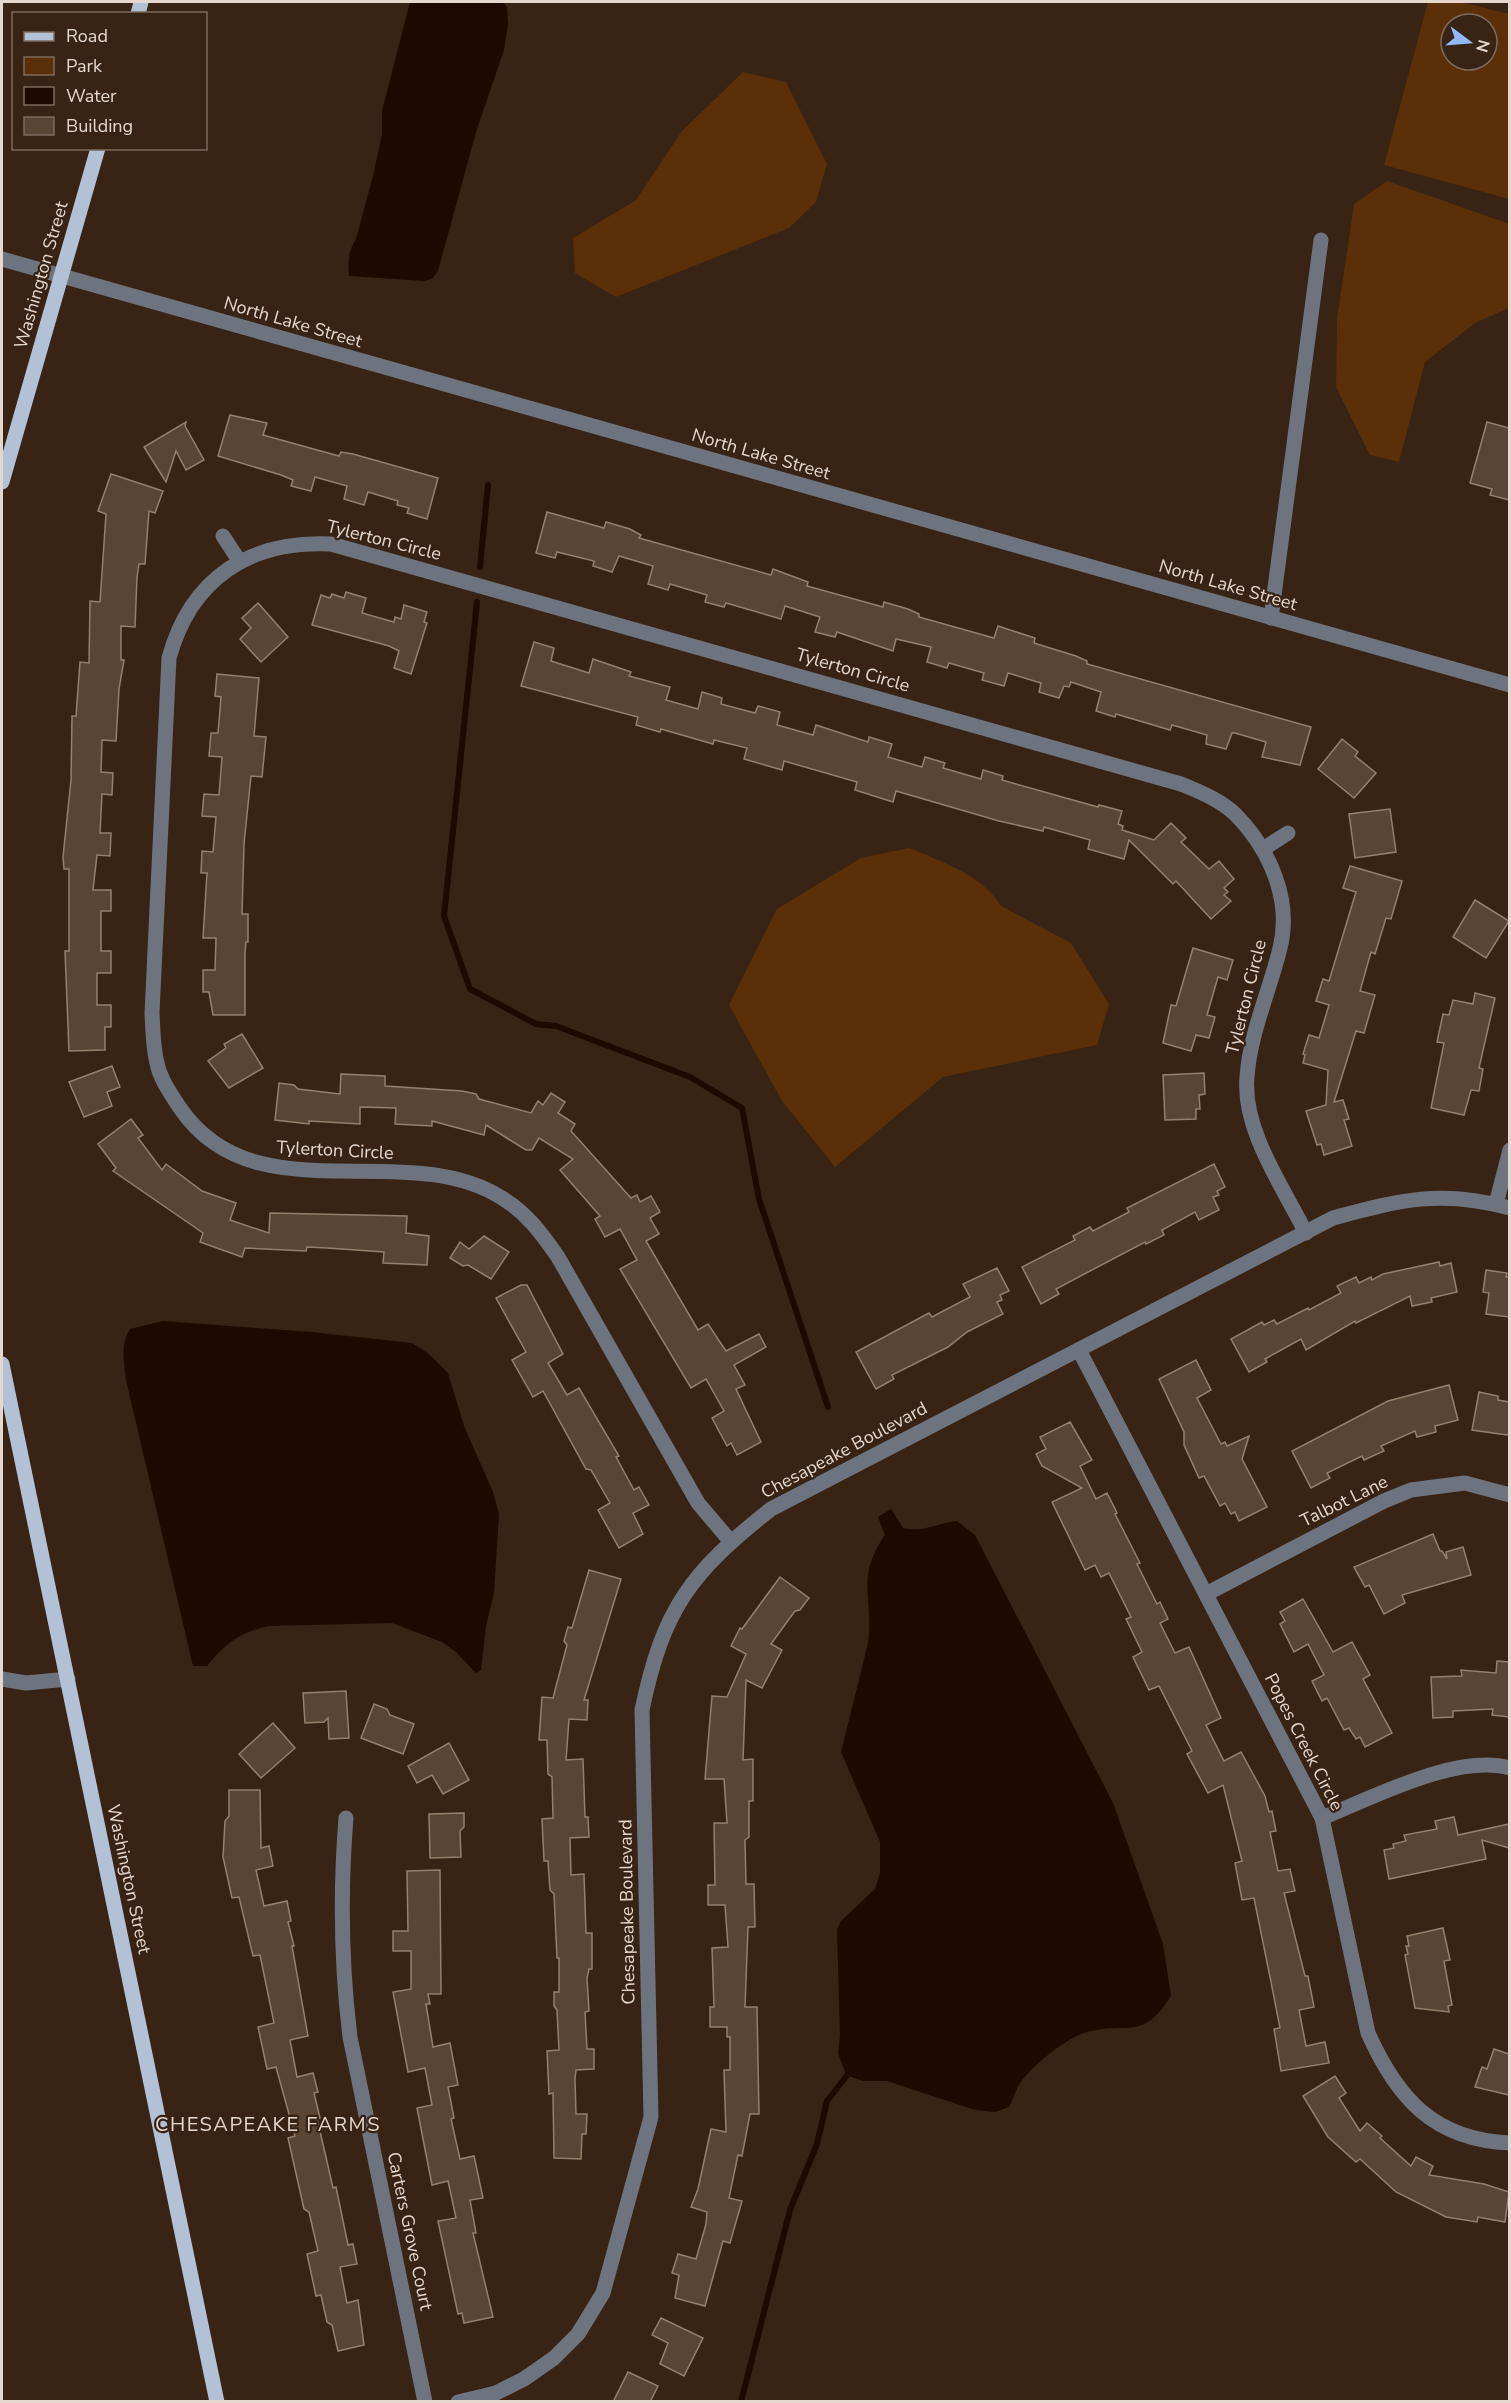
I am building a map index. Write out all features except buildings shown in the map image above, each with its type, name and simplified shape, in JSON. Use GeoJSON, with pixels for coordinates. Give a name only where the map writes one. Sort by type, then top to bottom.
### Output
{"type":"FeatureCollection","features":[{"type":"Feature","properties":{"kind":"main road","name":"Washington Street"},"geometry":{"type":"LineString","coordinates":[[2,482],[97,150]]}},
{"type":"Feature","properties":{"kind":"main road","name":"Washington Street"},"geometry":{"type":"LineString","coordinates":[[2,1364],[217,2402]]}},
{"type":"Feature","properties":{"kind":"street"},"geometry":{"type":"LineString","coordinates":[[1270,618],[1321,240]]}},
{"type":"Feature","properties":{"kind":"street","name":"North Lake Street"},"geometry":{"type":"LineString","coordinates":[[2,259],[1509,685]]}},
{"type":"Feature","properties":{"kind":"street"},"geometry":{"type":"LineString","coordinates":[[222,536],[240,562]]}},
{"type":"Feature","properties":{"kind":"street","name":"Tylerton Circle"},"geometry":{"type":"LineString","coordinates":[[731,1542],[698,1503],[558,1257],[532,1221],[501,1197],[437,1174],[278,1168],[248,1161],[222,1149],[195,1129],[169,1091],[157,1064],[152,1013],[169,658],[176,631],[190,605],[212,581],[240,562],[264,550],[300,543],[331,544],[1181,784],[1213,798],[1235,814],[1263,849],[1276,877],[1283,910],[1281,946],[1247,1077],[1248,1111],[1258,1138],[1306,1233]]}},
{"type":"Feature","properties":{"kind":"street"},"geometry":{"type":"LineString","coordinates":[[1263,849],[1288,833]]}},
{"type":"Feature","properties":{"kind":"street"},"geometry":{"type":"LineString","coordinates":[[1502,1206],[1509,1150]]}},
{"type":"Feature","properties":{"kind":"street","name":"Chesapeake Boulevard"},"geometry":{"type":"LineString","coordinates":[[458,2402],[496,2393],[524,2379],[554,2358],[578,2334],[603,2293],[651,2117],[642,1710],[650,1671],[665,1628],[686,1590],[715,1555],[771,1509],[1333,1218],[1399,1200],[1431,1197],[1466,1197],[1502,1206]]}},
{"type":"Feature","properties":{"kind":"street","name":"Popes Creek Circle"},"geometry":{"type":"LineString","coordinates":[[1079,1350],[1322,1818],[1368,2034],[1382,2064],[1406,2099],[1434,2121],[1462,2134],[1509,2143]]}},
{"type":"Feature","properties":{"kind":"street","name":"Talbot Lane"},"geometry":{"type":"LineString","coordinates":[[1206,1594],[1384,1501],[1411,1490],[1465,1483],[1509,1495]]}},
{"type":"Feature","properties":{"kind":"street"},"geometry":{"type":"LineString","coordinates":[[2,1679],[26,1683],[68,1679]]}},
{"type":"Feature","properties":{"kind":"street"},"geometry":{"type":"LineString","coordinates":[[1322,1818],[1447,1769],[1473,1765],[1509,1768]]}},
{"type":"Feature","properties":{"kind":"street","name":"Carters Grove Court"},"geometry":{"type":"LineString","coordinates":[[346,1818],[341,1883],[343,1981],[350,2037],[425,2402]]}},
{"type":"Feature","properties":{"kind":"green space"},"geometry":{"type":"Polygon","coordinates":[[[1428,2],[1462,2],[1509,14],[1509,199],[1384,165],[1428,2]]]}},
{"type":"Feature","properties":{"kind":"green space"},"geometry":{"type":"Polygon","coordinates":[[[743,72],[786,82],[827,164],[816,202],[789,228],[616,297],[575,273],[573,238],[636,200],[682,131],[743,72]]]}},
{"type":"Feature","properties":{"kind":"green space"},"geometry":{"type":"Polygon","coordinates":[[[1387,181],[1510,224],[1509,308],[1475,323],[1425,362],[1399,462],[1370,455],[1336,387],[1337,319],[1354,204],[1387,181]]]}},
{"type":"Feature","properties":{"kind":"green space"},"geometry":{"type":"Polygon","coordinates":[[[909,848],[960,870],[984,886],[1001,906],[1071,943],[1109,1004],[1097,1045],[943,1077],[835,1167],[782,1101],[729,1005],[777,909],[861,858],[909,848]]]}},
{"type":"Feature","properties":{"kind":"water"},"geometry":{"type":"Polygon","coordinates":[[[410,2],[503,2],[507,7],[508,24],[504,50],[476,132],[438,271],[432,279],[424,281],[349,276],[350,252],[356,239],[373,176],[382,134],[382,111],[410,2]]]}},
{"type":"Feature","properties":{"kind":"water"},"geometry":{"type":"Polygon","coordinates":[[[163,1321],[311,1332],[412,1343],[429,1354],[448,1373],[464,1426],[493,1492],[499,1514],[494,1593],[486,1626],[481,1670],[476,1673],[456,1652],[442,1642],[392,1623],[269,1626],[234,1640],[207,1666],[193,1666],[126,1380],[124,1360],[125,1341],[130,1329],[163,1321]]]}},
{"type":"Feature","properties":{"kind":"water"},"geometry":{"type":"Polygon","coordinates":[[[891,1509],[903,1528],[924,1529],[957,1521],[975,1535],[1113,1803],[1163,1944],[1171,1996],[1152,2019],[1143,2025],[1101,2029],[1087,2032],[1070,2040],[1051,2052],[1026,2075],[1017,2088],[1009,2107],[995,2112],[975,2110],[887,2081],[863,2081],[846,2075],[838,2053],[840,2036],[837,1930],[841,1921],[875,1889],[880,1873],[880,1842],[841,1752],[868,1643],[868,1576],[876,1550],[885,1535],[878,1517],[891,1509]]]}},
{"type":"Feature","properties":{"kind":"waterway"},"geometry":{"type":"LineString","coordinates":[[480,567],[488,485]]}},
{"type":"Feature","properties":{"kind":"waterway"},"geometry":{"type":"LineString","coordinates":[[477,602],[444,916],[470,989],[536,1024],[556,1026],[690,1077],[742,1108],[759,1199],[828,1407]]}},
{"type":"Feature","properties":{"kind":"waterway"},"geometry":{"type":"LineString","coordinates":[[741,2402],[790,2210],[817,2144],[827,2101],[852,2069]]}},
{"type":"Feature","properties":{"kind":"district","name":"CHESAPEAKE FARMS"},"geometry":{"type":"Point","coordinates":[268,2124]}}]}
